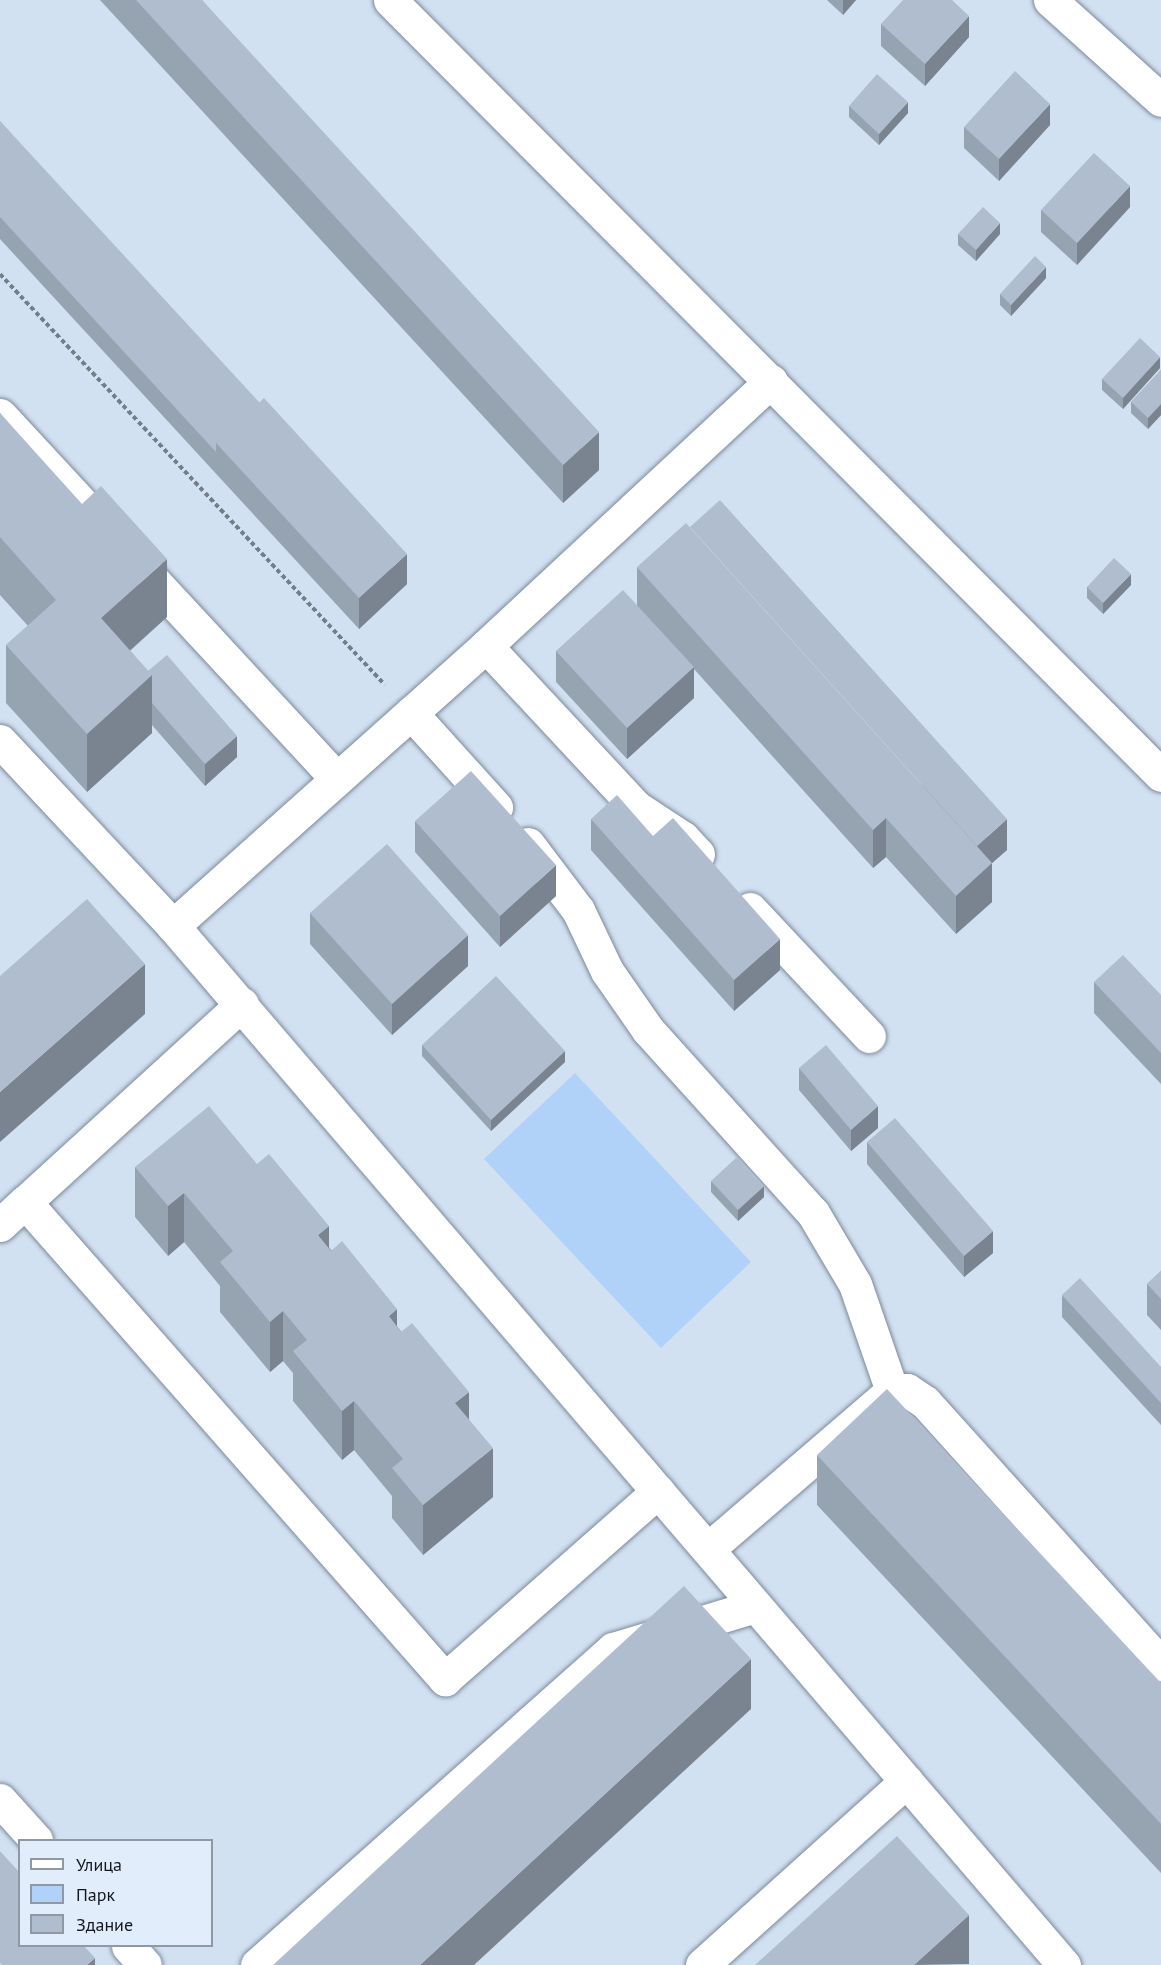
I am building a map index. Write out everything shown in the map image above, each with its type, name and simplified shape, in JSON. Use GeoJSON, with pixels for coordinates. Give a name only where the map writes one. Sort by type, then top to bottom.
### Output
{"type":"FeatureCollection","features":[{"type":"Feature","properties":{"kind":"street"},"geometry":{"type":"LineString","coordinates":[[390,0],[1161,775]]}},
{"type":"Feature","properties":{"kind":"street"},"geometry":{"type":"LineString","coordinates":[[1050,0],[1161,100]]}},
{"type":"Feature","properties":{"kind":"street"},"geometry":{"type":"LineString","coordinates":[[173,926],[486,646],[771,381]]}},
{"type":"Feature","properties":{"kind":"street"},"geometry":{"type":"LineString","coordinates":[[0,415],[338,779]]}},
{"type":"Feature","properties":{"kind":"street"},"geometry":{"type":"LineString","coordinates":[[486,646],[636,807],[683,838],[869,1036]]}},
{"type":"Feature","properties":{"kind":"street"},"geometry":{"type":"LineString","coordinates":[[411,713],[542,860],[578,910],[607,971],[648,1030],[813,1213],[855,1284],[892,1391]]}},
{"type":"Feature","properties":{"kind":"street"},"geometry":{"type":"LineString","coordinates":[[0,741],[173,926],[242,1004],[1064,1965]]}},
{"type":"Feature","properties":{"kind":"street"},"geometry":{"type":"LineString","coordinates":[[0,1225],[242,1004]]}},
{"type":"Feature","properties":{"kind":"street"},"geometry":{"type":"LineString","coordinates":[[25,1202],[445,1680],[657,1491]]}},
{"type":"Feature","properties":{"kind":"street"},"geometry":{"type":"LineString","coordinates":[[708,1549],[892,1391],[907,1390],[925,1402],[1161,1664]]}},
{"type":"Feature","properties":{"kind":"street"},"geometry":{"type":"LineString","coordinates":[[257,1965],[614,1649],[755,1606]]}},
{"type":"Feature","properties":{"kind":"street"},"geometry":{"type":"LineString","coordinates":[[702,1965],[906,1781]]}},
{"type":"Feature","properties":{"kind":"street"},"geometry":{"type":"LineString","coordinates":[[0,1800],[35,1839]]}},
{"type":"Feature","properties":{"kind":"street"},"geometry":{"type":"LineString","coordinates":[[129,1947],[145,1965]]}},
{"type":"Feature","properties":{"kind":"path"},"geometry":{"type":"LineString","coordinates":[[0,274],[411,713]]}},
{"type":"Feature","properties":{"kind":"green space"},"geometry":{"type":"Polygon","coordinates":[[[575,1073],[751,1262],[661,1348],[484,1159],[575,1073]]]}},
{"type":"Feature","properties":{"kind":"building"},"geometry":{"type":"Polygon","coordinates":[[[136,0],[202,0],[599,432],[563,465],[136,0]]]}},
{"type":"Feature","properties":{"kind":"building"},"geometry":{"type":"Polygon","coordinates":[[[903,0],[952,0],[969,16],[925,64],[881,24],[903,0]]]}},
{"type":"Feature","properties":{"kind":"building"},"geometry":{"type":"Polygon","coordinates":[[[1015,71],[1050,104],[999,159],[964,127],[1015,71]]]}},
{"type":"Feature","properties":{"kind":"building"},"geometry":{"type":"Polygon","coordinates":[[[877,74],[908,102],[879,134],[849,106],[877,74]]]}},
{"type":"Feature","properties":{"kind":"building"},"geometry":{"type":"Polygon","coordinates":[[[0,121],[260,403],[216,443],[216,452],[0,217],[0,121]]]}},
{"type":"Feature","properties":{"kind":"building"},"geometry":{"type":"Polygon","coordinates":[[[1094,153],[1130,186],[1077,243],[1041,210],[1094,153]]]}},
{"type":"Feature","properties":{"kind":"building"},"geometry":{"type":"Polygon","coordinates":[[[983,207],[1000,223],[976,250],[958,234],[983,207]]]}},
{"type":"Feature","properties":{"kind":"building"},"geometry":{"type":"Polygon","coordinates":[[[1035,256],[1046,267],[1011,305],[1000,294],[1035,256]]]}},
{"type":"Feature","properties":{"kind":"building"},"geometry":{"type":"Polygon","coordinates":[[[1140,338],[1160,357],[1123,398],[1102,379],[1140,338]]]}},
{"type":"Feature","properties":{"kind":"building"},"geometry":{"type":"Polygon","coordinates":[[[1161,370],[1161,404],[1148,418],[1131,402],[1161,370]]]}},
{"type":"Feature","properties":{"kind":"building"},"geometry":{"type":"Polygon","coordinates":[[[264,398],[407,554],[359,598],[216,443],[264,398]]]}},
{"type":"Feature","properties":{"kind":"building"},"geometry":{"type":"Polygon","coordinates":[[[0,413],[82,504],[101,486],[167,559],[101,618],[152,675],[87,734],[6,645],[56,600],[0,537],[0,413]]]}},
{"type":"Feature","properties":{"kind":"building"},"geometry":{"type":"Polygon","coordinates":[[[720,500],[1007,819],[977,846],[690,527],[720,500]]]}},
{"type":"Feature","properties":{"kind":"building"},"geometry":{"type":"Polygon","coordinates":[[[686,523],[992,863],[956,896],[886,818],[873,830],[637,567],[686,523]]]}},
{"type":"Feature","properties":{"kind":"building"},"geometry":{"type":"Polygon","coordinates":[[[1114,558],[1131,574],[1103,603],[1087,587],[1114,558]]]}},
{"type":"Feature","properties":{"kind":"building"},"geometry":{"type":"Polygon","coordinates":[[[623,590],[694,667],[627,728],[556,651],[623,590]]]}},
{"type":"Feature","properties":{"kind":"building"},"geometry":{"type":"Polygon","coordinates":[[[167,655],[237,736],[205,764],[152,703],[152,675],[148,671],[167,655]]]}},
{"type":"Feature","properties":{"kind":"building"},"geometry":{"type":"Polygon","coordinates":[[[471,771],[556,865],[500,916],[415,821],[471,771]]]}},
{"type":"Feature","properties":{"kind":"building"},"geometry":{"type":"Polygon","coordinates":[[[617,795],[653,836],[673,818],[780,939],[734,980],[591,819],[617,795]]]}},
{"type":"Feature","properties":{"kind":"building"},"geometry":{"type":"Polygon","coordinates":[[[387,844],[468,935],[392,1004],[310,913],[387,844]]]}},
{"type":"Feature","properties":{"kind":"building"},"geometry":{"type":"Polygon","coordinates":[[[87,899],[145,964],[0,1092],[0,976],[87,899]]]}},
{"type":"Feature","properties":{"kind":"building"},"geometry":{"type":"Polygon","coordinates":[[[1123,955],[1161,995],[1161,1053],[1094,982],[1123,955]]]}},
{"type":"Feature","properties":{"kind":"building"},"geometry":{"type":"Polygon","coordinates":[[[496,976],[565,1051],[491,1120],[422,1045],[496,976]]]}},
{"type":"Feature","properties":{"kind":"building"},"geometry":{"type":"Polygon","coordinates":[[[826,1045],[878,1106],[851,1130],[799,1068],[826,1045]]]}},
{"type":"Feature","properties":{"kind":"building"},"geometry":{"type":"Polygon","coordinates":[[[209,1106],[257,1164],[269,1154],[329,1226],[318,1235],[331,1251],[342,1241],[397,1309],[389,1316],[401,1332],[412,1323],[469,1392],[455,1403],[493,1448],[423,1505],[392,1468],[403,1459],[354,1401],[342,1411],[293,1351],[307,1340],[283,1311],[270,1322],[220,1262],[233,1251],[184,1193],[168,1206],[135,1167],[209,1106]]]}},
{"type":"Feature","properties":{"kind":"building"},"geometry":{"type":"Polygon","coordinates":[[[895,1118],[993,1231],[964,1256],[867,1142],[895,1118]]]}},
{"type":"Feature","properties":{"kind":"building"},"geometry":{"type":"Polygon","coordinates":[[[737,1157],[764,1186],[738,1210],[711,1181],[737,1157]]]}},
{"type":"Feature","properties":{"kind":"building"},"geometry":{"type":"Polygon","coordinates":[[[1161,1271],[1161,1299],[1147,1284],[1161,1271]]]}},
{"type":"Feature","properties":{"kind":"building"},"geometry":{"type":"Polygon","coordinates":[[[1080,1278],[1161,1367],[1161,1403],[1062,1295],[1080,1278]]]}},
{"type":"Feature","properties":{"kind":"building"},"geometry":{"type":"Polygon","coordinates":[[[887,1389],[1161,1683],[1161,1824],[817,1455],[887,1389]]]}},
{"type":"Feature","properties":{"kind":"building"},"geometry":{"type":"Polygon","coordinates":[[[684,1586],[751,1659],[420,1965],[273,1965],[684,1586]]]}},
{"type":"Feature","properties":{"kind":"building"},"geometry":{"type":"Polygon","coordinates":[[[897,1836],[969,1915],[914,1965],[755,1965],[897,1836]]]}},
{"type":"Feature","properties":{"kind":"building"},"geometry":{"type":"Polygon","coordinates":[[[0,1851],[18,1871],[18,1947],[85,1947],[95,1958],[87,1965],[2,1965],[0,1963],[0,1851]]]}}]}
